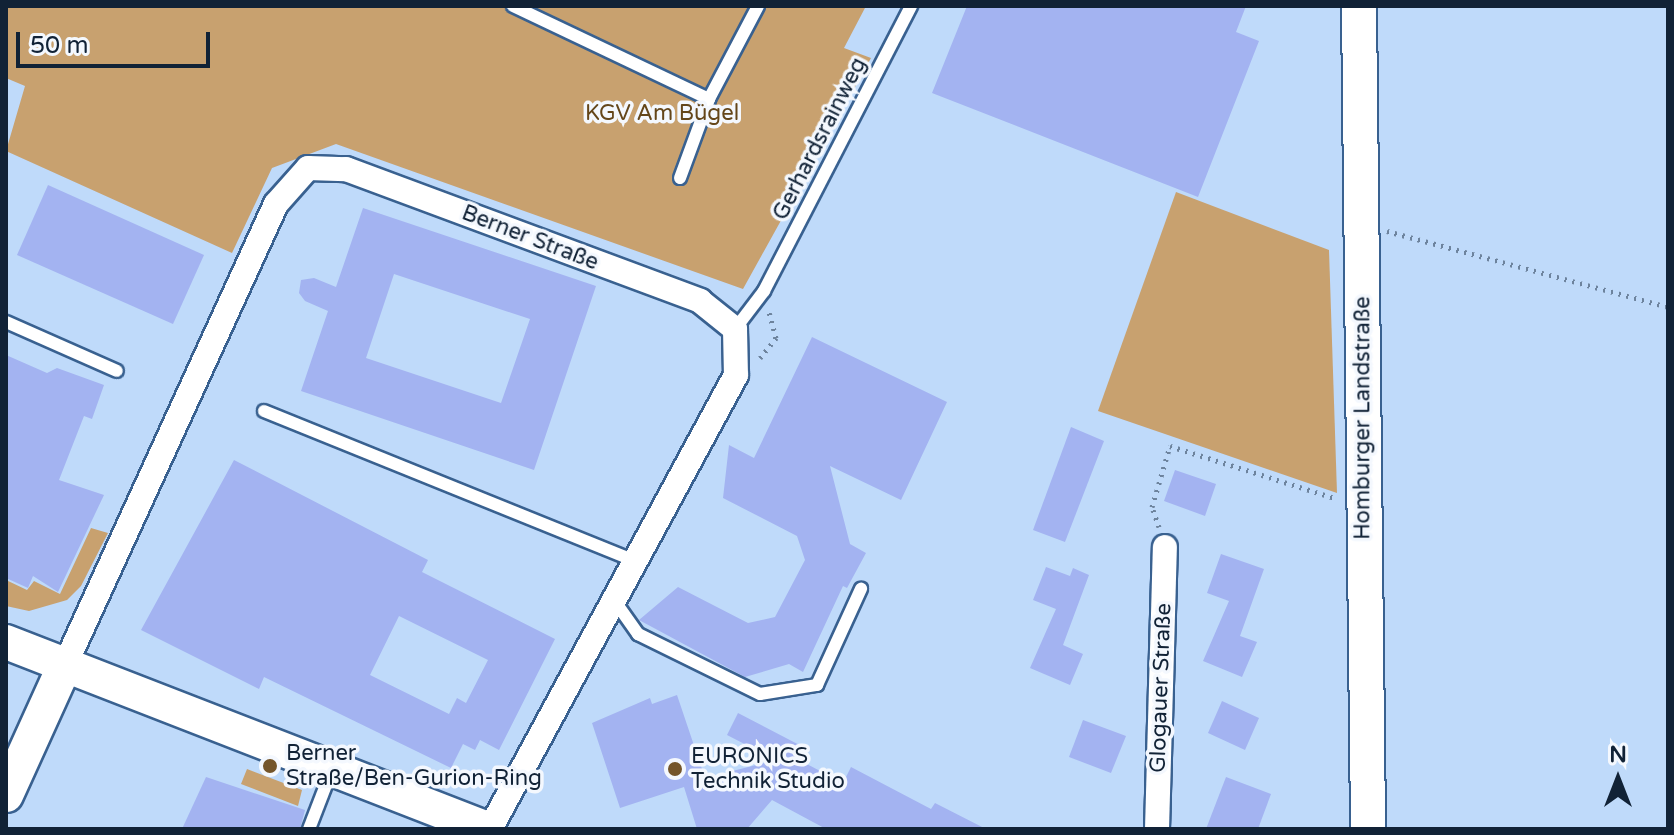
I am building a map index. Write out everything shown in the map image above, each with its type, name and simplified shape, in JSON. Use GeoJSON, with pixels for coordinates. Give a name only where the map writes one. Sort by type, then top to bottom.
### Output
{"type":"FeatureCollection","features":[{"type":"Feature","properties":{"kind":"street","name":"Homburger Landstraße"},"geometry":{"type":"LineString","coordinates":[[1359,6],[1368,829]]}},
{"type":"Feature","properties":{"kind":"street","name":"Berner Straße"},"geometry":{"type":"LineString","coordinates":[[65,665],[276,204],[308,168],[346,169],[700,301],[735,329]]}},
{"type":"Feature","properties":{"kind":"street"},"geometry":{"type":"LineString","coordinates":[[6,642],[332,769],[443,821],[488,829],[736,375],[735,329]]}},
{"type":"Feature","properties":{"kind":"street","name":"Glogauer Straße"},"geometry":{"type":"LineString","coordinates":[[1157,829],[1165,547]]}},
{"type":"Feature","properties":{"kind":"street"},"geometry":{"type":"LineString","coordinates":[[6,795],[65,665]]}},
{"type":"Feature","properties":{"kind":"lane"},"geometry":{"type":"LineString","coordinates":[[513,6],[709,99]]}},
{"type":"Feature","properties":{"kind":"lane"},"geometry":{"type":"LineString","coordinates":[[680,178],[709,99],[758,6]]}},
{"type":"Feature","properties":{"kind":"lane","name":"Gerhardsrainweg"},"geometry":{"type":"LineString","coordinates":[[735,329],[764,291],[877,60],[911,6]]}},
{"type":"Feature","properties":{"kind":"lane"},"geometry":{"type":"LineString","coordinates":[[6,322],[117,371]]}},
{"type":"Feature","properties":{"kind":"lane"},"geometry":{"type":"LineString","coordinates":[[264,411],[636,561]]}},
{"type":"Feature","properties":{"kind":"lane"},"geometry":{"type":"LineString","coordinates":[[614,600],[638,634],[760,694],[817,685],[861,589]]}},
{"type":"Feature","properties":{"kind":"lane"},"geometry":{"type":"LineString","coordinates":[[309,829],[332,769]]}},
{"type":"Feature","properties":{"kind":"path"},"geometry":{"type":"LineString","coordinates":[[1363,224],[1668,307]]}},
{"type":"Feature","properties":{"kind":"path"},"geometry":{"type":"LineString","coordinates":[[736,375],[750,371],[776,338],[764,291]]}},
{"type":"Feature","properties":{"kind":"path"},"geometry":{"type":"LineString","coordinates":[[1165,547],[1152,507],[1170,446],[1363,510]]}},
{"type":"Feature","properties":{"kind":"green space","name":"KGV Am Bügel"},"geometry":{"type":"Polygon","coordinates":[[[6,6],[866,6],[844,48],[871,58],[743,289],[336,144],[272,168],[232,253],[6,151],[25,86],[6,78],[6,6]]]}},
{"type":"Feature","properties":{"kind":"green space"},"geometry":{"type":"Polygon","coordinates":[[[1176,192],[1329,250],[1337,493],[1098,411],[1176,192]]]}},
{"type":"Feature","properties":{"kind":"green space"},"geometry":{"type":"Polygon","coordinates":[[[91,528],[108,533],[81,586],[67,600],[29,611],[6,606],[6,580],[27,590],[34,581],[60,594],[91,528]]]}},
{"type":"Feature","properties":{"kind":"green space"},"geometry":{"type":"Polygon","coordinates":[[[247,769],[302,790],[298,806],[241,784],[247,769]]]}},
{"type":"Feature","properties":{"kind":"building"},"geometry":{"type":"Polygon","coordinates":[[[967,6],[1246,6],[1236,32],[1259,41],[1198,197],[932,93],[967,6]]]}},
{"type":"Feature","properties":{"kind":"building"},"geometry":{"type":"Polygon","coordinates":[[[48,185],[204,255],[173,324],[17,255],[48,185]]]}},
{"type":"Feature","properties":{"kind":"building"},"geometry":{"type":"Polygon","coordinates":[[[363,208],[596,286],[534,470],[301,391],[328,311],[305,301],[299,293],[301,280],[314,278],[336,287],[363,208]],[[394,274],[366,358],[501,403],[530,319],[394,274]]]}},
{"type":"Feature","properties":{"kind":"building"},"geometry":{"type":"Polygon","coordinates":[[[812,337],[947,402],[901,500],[830,466],[850,544],[866,553],[847,588],[843,586],[803,672],[789,664],[745,677],[639,620],[678,587],[748,623],[775,617],[805,560],[797,536],[723,498],[729,445],[754,458],[812,337]]]}},
{"type":"Feature","properties":{"kind":"building"},"geometry":{"type":"Polygon","coordinates":[[[6,355],[47,373],[57,368],[104,385],[92,419],[84,416],[59,480],[104,495],[58,592],[33,576],[28,588],[6,578],[6,355]]]}},
{"type":"Feature","properties":{"kind":"building"},"geometry":{"type":"Polygon","coordinates":[[[1071,427],[1104,441],[1065,542],[1033,530],[1071,427]]]}},
{"type":"Feature","properties":{"kind":"building"},"geometry":{"type":"Polygon","coordinates":[[[234,460],[428,560],[422,572],[555,639],[499,750],[480,740],[475,750],[463,744],[451,768],[264,677],[259,689],[141,630],[234,460]],[[399,616],[370,675],[449,714],[457,698],[466,703],[488,660],[399,616]]]}},
{"type":"Feature","properties":{"kind":"building"},"geometry":{"type":"Polygon","coordinates":[[[1175,470],[1216,484],[1205,516],[1164,501],[1175,470]]]}},
{"type":"Feature","properties":{"kind":"building"},"geometry":{"type":"Polygon","coordinates":[[[1221,554],[1264,569],[1240,636],[1257,642],[1242,677],[1203,661],[1229,601],[1207,593],[1221,554]]]}},
{"type":"Feature","properties":{"kind":"building"},"geometry":{"type":"Polygon","coordinates":[[[1046,567],[1070,576],[1073,568],[1089,575],[1063,645],[1083,654],[1070,685],[1030,668],[1056,609],[1033,600],[1046,567]]]}},
{"type":"Feature","properties":{"kind":"building"},"geometry":{"type":"Polygon","coordinates":[[[677,695],[705,778],[776,760],[727,735],[738,713],[809,750],[803,762],[843,783],[851,767],[931,809],[935,803],[986,829],[826,829],[772,800],[747,829],[697,829],[684,787],[620,808],[592,723],[650,698],[652,704],[677,695]]]}},
{"type":"Feature","properties":{"kind":"building"},"geometry":{"type":"Polygon","coordinates":[[[1222,701],[1259,718],[1245,750],[1208,733],[1222,701]]]}},
{"type":"Feature","properties":{"kind":"building"},"geometry":{"type":"Polygon","coordinates":[[[1083,720],[1126,736],[1111,773],[1069,757],[1083,720]]]}},
{"type":"Feature","properties":{"kind":"building"},"geometry":{"type":"Polygon","coordinates":[[[206,777],[305,810],[300,829],[182,829],[206,777]]]}},
{"type":"Feature","properties":{"kind":"building"},"geometry":{"type":"Polygon","coordinates":[[[1226,777],[1271,794],[1258,829],[1206,829],[1226,777]]]}},
{"type":"Feature","properties":{"kind":"place","name":"Berner Straße/Ben-Gurion-Ring"},"geometry":{"type":"Point","coordinates":[270,766]}},
{"type":"Feature","properties":{"kind":"place","name":"EURONICS Technik Studio"},"geometry":{"type":"Point","coordinates":[675,769]}}]}
